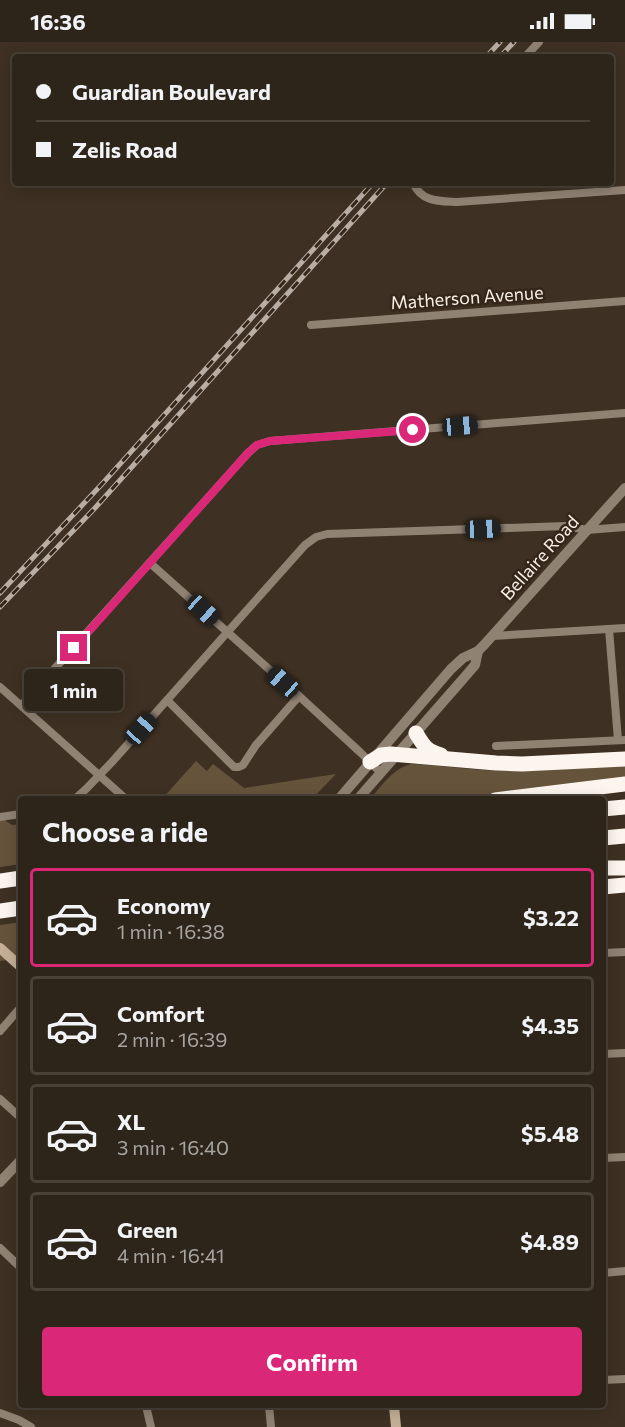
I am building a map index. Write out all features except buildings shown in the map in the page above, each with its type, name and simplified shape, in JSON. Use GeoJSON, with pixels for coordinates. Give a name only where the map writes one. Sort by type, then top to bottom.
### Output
{"type":"FeatureCollection","features":[{"type":"Feature","properties":{"kind":"highway"},"geometry":{"type":"LineString","coordinates":[[416,733],[430,752],[461,760]]}},
{"type":"Feature","properties":{"kind":"highway"},"geometry":{"type":"LineString","coordinates":[[375,768],[381,755],[398,754],[522,764],[625,759]]}},
{"type":"Feature","properties":{"kind":"highway"},"geometry":{"type":"LineString","coordinates":[[528,796],[625,784]]}},
{"type":"Feature","properties":{"kind":"highway"},"geometry":{"type":"LineString","coordinates":[[606,809],[625,807]]}},
{"type":"Feature","properties":{"kind":"highway"},"geometry":{"type":"LineString","coordinates":[[606,838],[625,836]]}},
{"type":"Feature","properties":{"kind":"highway"},"geometry":{"type":"LineString","coordinates":[[606,868],[625,868]]}},
{"type":"Feature","properties":{"kind":"highway"},"geometry":{"type":"LineString","coordinates":[[0,881],[18,878]]}},
{"type":"Feature","properties":{"kind":"highway"},"geometry":{"type":"LineString","coordinates":[[606,887],[625,885]]}},
{"type":"Feature","properties":{"kind":"highway"},"geometry":{"type":"LineString","coordinates":[[0,911],[18,908]]}},
{"type":"Feature","properties":{"kind":"main road"},"geometry":{"type":"LineString","coordinates":[[0,948],[18,964]]}},
{"type":"Feature","properties":{"kind":"main road"},"geometry":{"type":"LineString","coordinates":[[394,1408],[396,1427]]}},
{"type":"Feature","properties":{"kind":"street"},"geometry":{"type":"LineString","coordinates":[[528,54],[539,42]]}},
{"type":"Feature","properties":{"kind":"street"},"geometry":{"type":"LineString","coordinates":[[414,186],[422,196],[435,201],[457,202],[625,190]]}},
{"type":"Feature","properties":{"kind":"street","name":"Matherson Avenue"},"geometry":{"type":"LineString","coordinates":[[311,325],[625,301]]}},
{"type":"Feature","properties":{"kind":"street"},"geometry":{"type":"LineString","coordinates":[[22,705],[257,445],[270,441],[625,413]]}},
{"type":"Feature","properties":{"kind":"street","name":"Bellaire Road"},"geometry":{"type":"LineString","coordinates":[[360,796],[368,787],[375,768],[451,669],[463,658],[478,651],[493,636],[625,488]]}},
{"type":"Feature","properties":{"kind":"street"},"geometry":{"type":"LineString","coordinates":[[78,796],[309,541],[318,536],[566,526],[587,530],[625,527]]}},
{"type":"Feature","properties":{"kind":"street"},"geometry":{"type":"LineString","coordinates":[[150,563],[299,696],[375,768]]}},
{"type":"Feature","properties":{"kind":"street"},"geometry":{"type":"LineString","coordinates":[[493,636],[625,628]]}},
{"type":"Feature","properties":{"kind":"street"},"geometry":{"type":"LineString","coordinates":[[496,746],[621,740],[609,629]]}},
{"type":"Feature","properties":{"kind":"street","name":"Bellaire Road"},"geometry":{"type":"LineString","coordinates":[[398,754],[475,665],[478,651]]}},
{"type":"Feature","properties":{"kind":"street"},"geometry":{"type":"LineString","coordinates":[[0,687],[123,796]]}},
{"type":"Feature","properties":{"kind":"street"},"geometry":{"type":"LineString","coordinates":[[167,700],[234,766],[239,767],[299,696]]}},
{"type":"Feature","properties":{"kind":"street","name":"Bellaire Road"},"geometry":{"type":"LineString","coordinates":[[341,796],[353,782],[375,768]]}},
{"type":"Feature","properties":{"kind":"street"},"geometry":{"type":"LineString","coordinates":[[0,817],[18,814]]}},
{"type":"Feature","properties":{"kind":"street"},"geometry":{"type":"LineString","coordinates":[[606,953],[625,952]]}},
{"type":"Feature","properties":{"kind":"street"},"geometry":{"type":"LineString","coordinates":[[0,1031],[18,1010]]}},
{"type":"Feature","properties":{"kind":"street"},"geometry":{"type":"LineString","coordinates":[[606,1054],[625,1053]]}},
{"type":"Feature","properties":{"kind":"street"},"geometry":{"type":"LineString","coordinates":[[0,1099],[18,1115]]}},
{"type":"Feature","properties":{"kind":"street"},"geometry":{"type":"LineString","coordinates":[[606,1158],[625,1157]]}},
{"type":"Feature","properties":{"kind":"street"},"geometry":{"type":"LineString","coordinates":[[0,1182],[18,1163]]}},
{"type":"Feature","properties":{"kind":"street"},"geometry":{"type":"LineString","coordinates":[[0,1248],[18,1265]]}},
{"type":"Feature","properties":{"kind":"street"},"geometry":{"type":"LineString","coordinates":[[606,1273],[625,1271]]}},
{"type":"Feature","properties":{"kind":"street"},"geometry":{"type":"LineString","coordinates":[[606,1380],[625,1379]]}},
{"type":"Feature","properties":{"kind":"street"},"geometry":{"type":"LineString","coordinates":[[146,1408],[151,1427]]}},
{"type":"Feature","properties":{"kind":"street"},"geometry":{"type":"LineString","coordinates":[[269,1408],[271,1427]]}},
{"type":"Feature","properties":{"kind":"street"},"geometry":{"type":"LineString","coordinates":[[0,1413],[32,1427]]}},
{"type":"Feature","properties":{"kind":"shaded area"},"geometry":{"type":"Polygon","coordinates":[[[196,761],[207,771],[213,764],[244,788],[336,774],[315,796],[165,796],[196,761]]]}},
{"type":"Feature","properties":{"kind":"shaded area"},"geometry":{"type":"Polygon","coordinates":[[[411,764],[509,771],[625,764],[625,778],[472,796],[372,796],[393,774],[411,764]]]}},
{"type":"Feature","properties":{"kind":"shaded area"},"geometry":{"type":"Polygon","coordinates":[[[0,817],[12,825],[18,824],[18,864],[0,867],[0,817]]]}},
{"type":"Feature","properties":{"kind":"shaded area"},"geometry":{"type":"Polygon","coordinates":[[[18,922],[18,958],[0,961],[0,925],[18,922]]]}},
{"type":"Feature","properties":{"kind":"railway"},"geometry":{"type":"LineString","coordinates":[[489,54],[500,42]]}},
{"type":"Feature","properties":{"kind":"railway"},"geometry":{"type":"LineString","coordinates":[[503,54],[514,42]]}},
{"type":"Feature","properties":{"kind":"railway"},"geometry":{"type":"LineString","coordinates":[[0,593],[102,484],[370,186]]}},
{"type":"Feature","properties":{"kind":"railway"},"geometry":{"type":"LineString","coordinates":[[0,607],[95,508],[384,186]]}},
{"type":"Feature","properties":{"kind":"route"},"geometry":{"type":"LineString","coordinates":[[74,648],[257,445],[270,441],[413,430]]}}]}
